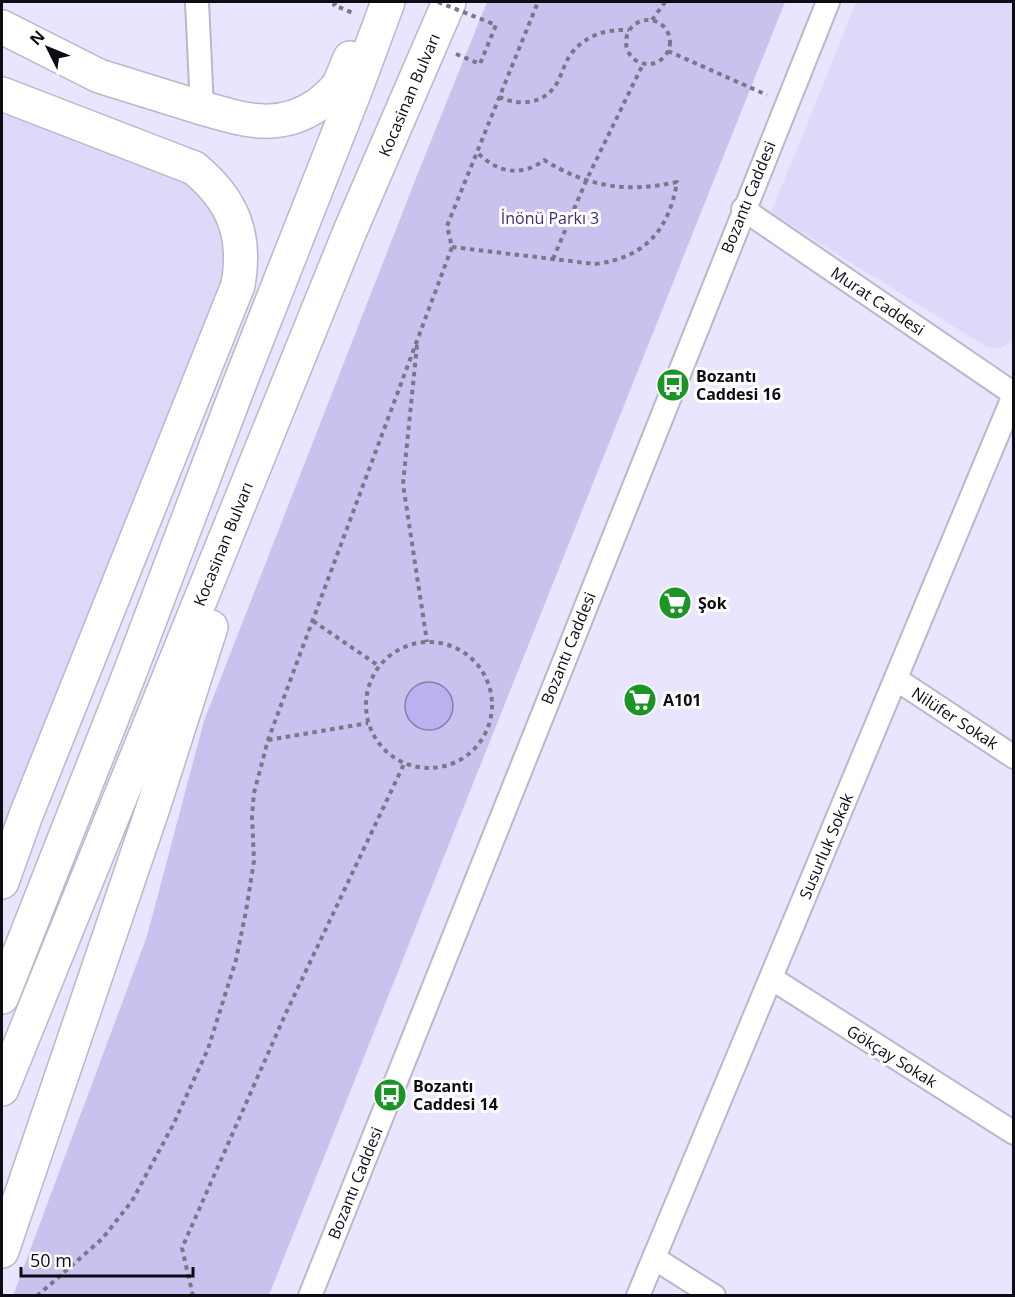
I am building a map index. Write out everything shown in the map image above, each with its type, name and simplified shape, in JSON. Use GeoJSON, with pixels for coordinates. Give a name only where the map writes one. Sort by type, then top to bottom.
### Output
{"type":"FeatureCollection","features":[{"type":"Feature","properties":{"kind":"main road","name":"Kocasinan Bulvarı"},"geometry":{"type":"LineString","coordinates":[[2,1089],[350,231],[449,2]]}},
{"type":"Feature","properties":{"kind":"main road"},"geometry":{"type":"LineString","coordinates":[[2,27],[99,76],[245,121],[262,122],[279,121],[312,109],[338,86],[377,7]]}},
{"type":"Feature","properties":{"kind":"main road"},"geometry":{"type":"LineString","coordinates":[[2,997],[355,91],[377,7]]}},
{"type":"Feature","properties":{"kind":"main road"},"geometry":{"type":"LineString","coordinates":[[2,94],[194,168],[217,190],[234,218],[241,251],[238,285],[26,815],[2,882]]}},
{"type":"Feature","properties":{"kind":"main road"},"geometry":{"type":"LineString","coordinates":[[2,1251],[154,805],[290,380]]}},
{"type":"Feature","properties":{"kind":"main road"},"geometry":{"type":"LineString","coordinates":[[26,815],[239,385]]}},
{"type":"Feature","properties":{"kind":"street"},"geometry":{"type":"LineString","coordinates":[[197,2],[202,108]]}},
{"type":"Feature","properties":{"kind":"street","name":"Bozantı Caddesi"},"geometry":{"type":"LineString","coordinates":[[310,1296],[743,209],[828,2]]}},
{"type":"Feature","properties":{"kind":"street","name":"Murat Caddesi"},"geometry":{"type":"LineString","coordinates":[[743,209],[1014,394]]}},
{"type":"Feature","properties":{"kind":"street","name":"Susurluk Sokak"},"geometry":{"type":"LineString","coordinates":[[638,1296],[1014,394]]}},
{"type":"Feature","properties":{"kind":"street","name":"Nilüfer Sokak"},"geometry":{"type":"LineString","coordinates":[[896,680],[1014,757]]}},
{"type":"Feature","properties":{"kind":"street","name":"Gökçay Sokak"},"geometry":{"type":"LineString","coordinates":[[771,978],[1014,1133]]}},
{"type":"Feature","properties":{"kind":"street"},"geometry":{"type":"LineString","coordinates":[[654,1258],[714,1296]]}},
{"type":"Feature","properties":{"kind":"path"},"geometry":{"type":"LineString","coordinates":[[438,2],[496,25],[480,64]]}},
{"type":"Feature","properties":{"kind":"path"},"geometry":{"type":"LineString","coordinates":[[37,1296],[102,1239],[132,1201],[173,1125],[208,1049],[236,960],[246,911],[254,861],[252,816],[254,793],[268,740],[452,248],[447,226],[538,2]]}},
{"type":"Feature","properties":{"kind":"path"},"geometry":{"type":"LineString","coordinates":[[652,20],[665,2]]}},
{"type":"Feature","properties":{"kind":"path"},"geometry":{"type":"LineString","coordinates":[[335,3],[377,7]]}},
{"type":"Feature","properties":{"kind":"path"},"geometry":{"type":"LineString","coordinates":[[652,20],[660,23],[667,30],[670,38],[668,51],[661,61],[643,64],[630,55],[626,47],[626,38],[629,30],[635,24],[652,20]]}},
{"type":"Feature","properties":{"kind":"path"},"geometry":{"type":"LineString","coordinates":[[499,97],[510,102],[521,103],[533,102],[543,97],[553,89],[571,53],[582,43],[604,31],[629,30]]}},
{"type":"Feature","properties":{"kind":"path"},"geometry":{"type":"LineString","coordinates":[[668,51],[786,103]]}},
{"type":"Feature","properties":{"kind":"path"},"geometry":{"type":"LineString","coordinates":[[553,259],[586,181],[643,64]]}},
{"type":"Feature","properties":{"kind":"path"},"geometry":{"type":"LineString","coordinates":[[452,248],[596,264],[624,258],[638,251],[653,238],[665,222],[675,196],[677,182],[656,187],[612,187],[586,181],[559,170],[544,160],[525,171],[503,170],[484,160],[477,152]]}},
{"type":"Feature","properties":{"kind":"path"},"geometry":{"type":"LineString","coordinates":[[418,338],[402,484],[427,642]]}},
{"type":"Feature","properties":{"kind":"path"},"geometry":{"type":"LineString","coordinates":[[313,621],[379,666]]}},
{"type":"Feature","properties":{"kind":"path"},"geometry":{"type":"LineString","coordinates":[[427,642],[450,645],[462,651],[480,668],[490,688],[493,708],[484,738],[476,748],[456,763],[430,769],[404,764],[387,753],[379,744],[368,723],[365,709],[367,693],[379,666],[391,654],[403,648],[427,642]]}},
{"type":"Feature","properties":{"kind":"path"},"geometry":{"type":"LineString","coordinates":[[268,740],[368,723]]}},
{"type":"Feature","properties":{"kind":"path"},"geometry":{"type":"LineString","coordinates":[[194,1296],[182,1248],[285,1016],[404,764]]}},
{"type":"Feature","properties":{"kind":"shaded area"},"geometry":{"type":"Polygon","coordinates":[[[856,2],[1013,2],[1014,340],[1000,349],[987,347],[771,213],[856,2]]]}},
{"type":"Feature","properties":{"kind":"shaded area"},"geometry":{"type":"Polygon","coordinates":[[[2,103],[188,175],[218,217],[233,266],[2,855],[2,103]]]}},
{"type":"Feature","properties":{"kind":"shaded area"},"geometry":{"type":"Polygon","coordinates":[[[429,682],[446,689],[453,706],[446,723],[429,730],[412,723],[405,706],[412,689],[429,682]]]}},
{"type":"Feature","properties":{"kind":"green space","name":"İnönü Parkı 3"},"geometry":{"type":"Polygon","coordinates":[[[487,2],[785,2],[269,1295],[13,1296],[147,936],[204,721],[487,2]]]}},
{"type":"Feature","properties":{"kind":"place","name":"Bozantı Caddesi 16"},"geometry":{"type":"Point","coordinates":[673,385]}},
{"type":"Feature","properties":{"kind":"place","name":"Şok"},"geometry":{"type":"Point","coordinates":[675,603]}},
{"type":"Feature","properties":{"kind":"place","name":"A101"},"geometry":{"type":"Point","coordinates":[640,700]}},
{"type":"Feature","properties":{"kind":"place","name":"Bozantı Caddesi 14"},"geometry":{"type":"Point","coordinates":[390,1095]}}]}
